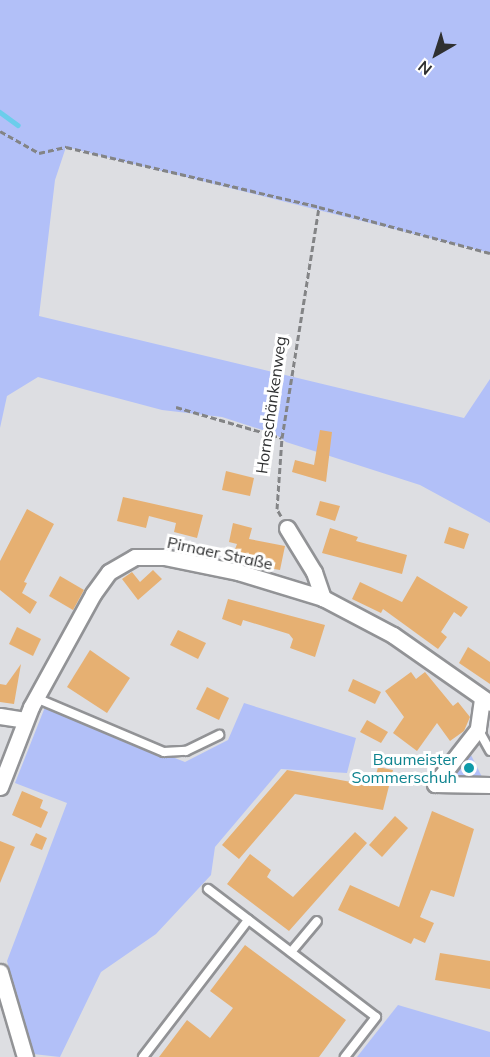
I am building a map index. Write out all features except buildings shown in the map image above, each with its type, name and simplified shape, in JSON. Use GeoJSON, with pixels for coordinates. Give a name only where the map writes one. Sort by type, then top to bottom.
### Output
{"type":"FeatureCollection","features":[{"type":"Feature","properties":{"kind":"street"},"geometry":{"type":"LineString","coordinates":[[287,528],[314,572],[322,597]]}},
{"type":"Feature","properties":{"kind":"street","name":"Pirnaer Straße"},"geometry":{"type":"LineString","coordinates":[[0,787],[25,720],[93,594],[109,572],[135,557],[164,557],[238,572],[322,597],[393,635],[486,701]]}},
{"type":"Feature","properties":{"kind":"street"},"geometry":{"type":"LineString","coordinates":[[486,701],[478,729],[435,784],[490,785]]}},
{"type":"Feature","properties":{"kind":"street"},"geometry":{"type":"LineString","coordinates":[[0,716],[25,720]]}},
{"type":"Feature","properties":{"kind":"street"},"geometry":{"type":"LineString","coordinates":[[0,972],[25,1057]]}},
{"type":"Feature","properties":{"kind":"lane"},"geometry":{"type":"LineString","coordinates":[[36,698],[164,752],[186,751],[219,735]]}},
{"type":"Feature","properties":{"kind":"lane"},"geometry":{"type":"LineString","coordinates":[[478,729],[490,751]]}},
{"type":"Feature","properties":{"kind":"lane"},"geometry":{"type":"LineString","coordinates":[[208,890],[376,1017],[345,1057]]}},
{"type":"Feature","properties":{"kind":"lane"},"geometry":{"type":"LineString","coordinates":[[143,1057],[248,920]]}},
{"type":"Feature","properties":{"kind":"lane"},"geometry":{"type":"LineString","coordinates":[[291,952],[317,921]]}},
{"type":"Feature","properties":{"kind":"path"},"geometry":{"type":"LineString","coordinates":[[0,131],[39,153],[66,147],[319,207],[490,253]]}},
{"type":"Feature","properties":{"kind":"path","name":"Hornschänkenweg"},"geometry":{"type":"LineString","coordinates":[[287,528],[277,509],[282,438],[319,207]]}},
{"type":"Feature","properties":{"kind":"path"},"geometry":{"type":"LineString","coordinates":[[176,407],[282,438]]}},
{"type":"Feature","properties":{"kind":"shaded area"},"geometry":{"type":"Polygon","coordinates":[[[0,0],[490,0],[490,253],[66,147],[55,180],[39,316],[464,418],[490,379],[490,523],[420,485],[286,442],[275,434],[222,417],[162,410],[38,377],[7,396],[0,428],[0,0]]]}},
{"type":"Feature","properties":{"kind":"shaded area"},"geometry":{"type":"Polygon","coordinates":[[[244,703],[356,738],[347,773],[281,769],[215,847],[211,875],[156,934],[101,972],[60,1057],[33,1054],[7,961],[67,803],[15,783],[45,707],[185,762],[228,740],[244,703]]]}},
{"type":"Feature","properties":{"kind":"shaded area"},"geometry":{"type":"Polygon","coordinates":[[[469,751],[483,779],[458,779],[453,770],[469,751]]]}},
{"type":"Feature","properties":{"kind":"shaded area"},"geometry":{"type":"Polygon","coordinates":[[[398,1005],[490,1032],[490,1057],[357,1057],[398,1005]]]}},
{"type":"Feature","properties":{"kind":"waterway"},"geometry":{"type":"LineString","coordinates":[[0,112],[18,125]]}},
{"type":"Feature","properties":{"kind":"place","name":"Baumeister Sommerschuh"},"geometry":{"type":"Point","coordinates":[469,768]}}]}
